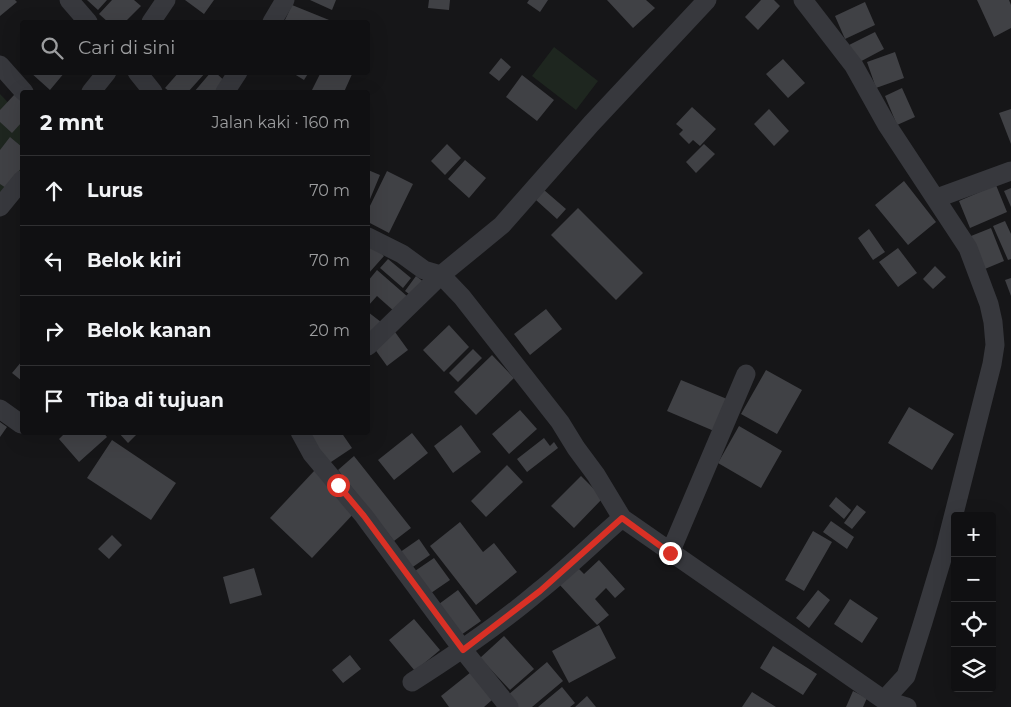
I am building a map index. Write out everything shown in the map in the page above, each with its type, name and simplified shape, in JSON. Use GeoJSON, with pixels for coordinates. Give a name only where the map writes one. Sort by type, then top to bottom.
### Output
{"type":"FeatureCollection","features":[{"type":"Feature","properties":{"kind":"street"},"geometry":{"type":"LineString","coordinates":[[69,0],[86,20]]}},
{"type":"Feature","properties":{"kind":"street"},"geometry":{"type":"LineString","coordinates":[[152,20],[166,0]]}},
{"type":"Feature","properties":{"kind":"street"},"geometry":{"type":"LineString","coordinates":[[273,20],[285,0]]}},
{"type":"Feature","properties":{"kind":"street"},"geometry":{"type":"LineString","coordinates":[[370,344],[441,275],[502,225],[578,139],[707,0]]}},
{"type":"Feature","properties":{"kind":"street"},"geometry":{"type":"LineString","coordinates":[[803,0],[854,66],[887,124],[968,248],[989,304],[993,322],[995,345],[944,549],[923,622],[906,676],[884,700]]}},
{"type":"Feature","properties":{"kind":"street"},"geometry":{"type":"LineString","coordinates":[[0,65],[22,90]]}},
{"type":"Feature","properties":{"kind":"street"},"geometry":{"type":"LineString","coordinates":[[93,90],[105,75]]}},
{"type":"Feature","properties":{"kind":"street"},"geometry":{"type":"LineString","coordinates":[[140,75],[152,90]]}},
{"type":"Feature","properties":{"kind":"street"},"geometry":{"type":"LineString","coordinates":[[226,90],[236,75]]}},
{"type":"Feature","properties":{"kind":"street"},"geometry":{"type":"LineString","coordinates":[[936,198],[1011,171]]}},
{"type":"Feature","properties":{"kind":"street"},"geometry":{"type":"LineString","coordinates":[[0,207],[20,182]]}},
{"type":"Feature","properties":{"kind":"street"},"geometry":{"type":"LineString","coordinates":[[370,239],[402,254],[424,270],[441,275],[479,318],[560,422],[622,518],[884,700],[907,707]]}},
{"type":"Feature","properties":{"kind":"street"},"geometry":{"type":"LineString","coordinates":[[670,553],[746,374]]}},
{"type":"Feature","properties":{"kind":"street"},"geometry":{"type":"LineString","coordinates":[[0,409],[20,423]]}},
{"type":"Feature","properties":{"kind":"street"},"geometry":{"type":"LineString","coordinates":[[302,435],[312,454],[364,516],[463,650],[509,707]]}},
{"type":"Feature","properties":{"kind":"street"},"geometry":{"type":"LineString","coordinates":[[412,682],[463,650],[540,591],[622,518]]}},
{"type":"Feature","properties":{"kind":"shaded area"},"geometry":{"type":"Polygon","coordinates":[[[554,47],[598,81],[576,110],[532,76],[554,47]]]}},
{"type":"Feature","properties":{"kind":"shaded area"},"geometry":{"type":"Polygon","coordinates":[[[0,94],[20,115],[20,181],[0,210],[0,94]]]}},
{"type":"Feature","properties":{"kind":"building"},"geometry":{"type":"Polygon","coordinates":[[[0,0],[15,0],[17,2],[0,16],[0,0]]]}},
{"type":"Feature","properties":{"kind":"building"},"geometry":{"type":"Polygon","coordinates":[[[87,0],[107,0],[98,10],[87,0]]]}},
{"type":"Feature","properties":{"kind":"building"},"geometry":{"type":"Polygon","coordinates":[[[112,0],[134,0],[141,6],[127,20],[106,20],[99,14],[112,0]]]}},
{"type":"Feature","properties":{"kind":"building"},"geometry":{"type":"Polygon","coordinates":[[[185,0],[214,0],[204,14],[185,0]]]}},
{"type":"Feature","properties":{"kind":"building"},"geometry":{"type":"Polygon","coordinates":[[[310,0],[336,0],[332,10],[310,0]]]}},
{"type":"Feature","properties":{"kind":"building"},"geometry":{"type":"Polygon","coordinates":[[[429,0],[450,0],[449,10],[428,8],[429,0]]]}},
{"type":"Feature","properties":{"kind":"building"},"geometry":{"type":"Polygon","coordinates":[[[529,0],[548,0],[540,12],[527,3],[529,0]]]}},
{"type":"Feature","properties":{"kind":"building"},"geometry":{"type":"Polygon","coordinates":[[[607,0],[646,0],[655,8],[633,28],[607,0]]]}},
{"type":"Feature","properties":{"kind":"building"},"geometry":{"type":"Polygon","coordinates":[[[761,0],[774,0],[780,6],[758,30],[745,17],[761,0]]]}},
{"type":"Feature","properties":{"kind":"building"},"geometry":{"type":"Polygon","coordinates":[[[977,0],[1009,0],[1011,5],[1011,28],[994,37],[977,0]]]}},
{"type":"Feature","properties":{"kind":"building"},"geometry":{"type":"Polygon","coordinates":[[[865,2],[875,25],[845,39],[835,16],[865,2]]]}},
{"type":"Feature","properties":{"kind":"building"},"geometry":{"type":"Polygon","coordinates":[[[292,5],[329,20],[285,20],[292,5]]]}},
{"type":"Feature","properties":{"kind":"building"},"geometry":{"type":"Polygon","coordinates":[[[875,32],[884,49],[854,65],[845,47],[875,32]]]}},
{"type":"Feature","properties":{"kind":"building"},"geometry":{"type":"Polygon","coordinates":[[[895,52],[904,78],[876,88],[867,62],[895,52]]]}},
{"type":"Feature","properties":{"kind":"building"},"geometry":{"type":"Polygon","coordinates":[[[501,58],[511,67],[499,81],[489,73],[501,58]]]}},
{"type":"Feature","properties":{"kind":"building"},"geometry":{"type":"Polygon","coordinates":[[[783,59],[805,83],[788,98],[766,74],[783,59]]]}},
{"type":"Feature","properties":{"kind":"building"},"geometry":{"type":"Polygon","coordinates":[[[33,75],[62,75],[50,90],[33,75]]]}},
{"type":"Feature","properties":{"kind":"building"},"geometry":{"type":"Polygon","coordinates":[[[176,75],[203,75],[190,90],[168,90],[165,88],[176,75]]]}},
{"type":"Feature","properties":{"kind":"building"},"geometry":{"type":"Polygon","coordinates":[[[208,75],[218,75],[229,85],[224,90],[196,90],[208,75]]]}},
{"type":"Feature","properties":{"kind":"building"},"geometry":{"type":"Polygon","coordinates":[[[296,75],[307,75],[304,80],[296,75]]]}},
{"type":"Feature","properties":{"kind":"building"},"geometry":{"type":"Polygon","coordinates":[[[320,75],[352,75],[345,90],[312,90],[320,75]]]}},
{"type":"Feature","properties":{"kind":"building"},"geometry":{"type":"Polygon","coordinates":[[[522,75],[554,100],[537,121],[506,97],[522,75]]]}},
{"type":"Feature","properties":{"kind":"building"},"geometry":{"type":"Polygon","coordinates":[[[902,88],[915,117],[897,125],[885,96],[902,88]]]}},
{"type":"Feature","properties":{"kind":"building"},"geometry":{"type":"Polygon","coordinates":[[[15,94],[20,99],[20,124],[12,133],[0,122],[0,110],[15,94]]]}},
{"type":"Feature","properties":{"kind":"building"},"geometry":{"type":"Polygon","coordinates":[[[692,107],[716,129],[700,146],[693,140],[689,144],[679,134],[683,130],[676,124],[692,107]]]}},
{"type":"Feature","properties":{"kind":"building"},"geometry":{"type":"Polygon","coordinates":[[[769,109],[789,131],[774,146],[754,124],[769,109]]]}},
{"type":"Feature","properties":{"kind":"building"},"geometry":{"type":"Polygon","coordinates":[[[1011,109],[1011,144],[999,113],[1011,109]]]}},
{"type":"Feature","properties":{"kind":"building"},"geometry":{"type":"Polygon","coordinates":[[[10,137],[20,145],[20,170],[6,188],[0,184],[0,150],[10,137]]]}},
{"type":"Feature","properties":{"kind":"building"},"geometry":{"type":"Polygon","coordinates":[[[447,144],[461,158],[445,175],[431,161],[447,144]]]}},
{"type":"Feature","properties":{"kind":"building"},"geometry":{"type":"Polygon","coordinates":[[[704,144],[715,154],[696,173],[686,162],[704,144]]]}},
{"type":"Feature","properties":{"kind":"building"},"geometry":{"type":"Polygon","coordinates":[[[465,160],[486,178],[469,198],[448,179],[465,160]]]}},
{"type":"Feature","properties":{"kind":"building"},"geometry":{"type":"Polygon","coordinates":[[[370,171],[380,175],[370,199],[370,171]]]}},
{"type":"Feature","properties":{"kind":"building"},"geometry":{"type":"Polygon","coordinates":[[[387,171],[413,184],[389,233],[370,223],[370,206],[387,171]]]}},
{"type":"Feature","properties":{"kind":"building"},"geometry":{"type":"Polygon","coordinates":[[[904,181],[936,222],[908,245],[875,205],[904,181]]]}},
{"type":"Feature","properties":{"kind":"building"},"geometry":{"type":"Polygon","coordinates":[[[996,185],[1007,212],[970,228],[959,201],[996,185]]]}},
{"type":"Feature","properties":{"kind":"building"},"geometry":{"type":"Polygon","coordinates":[[[1011,188],[1011,207],[1004,191],[1011,188]]]}},
{"type":"Feature","properties":{"kind":"building"},"geometry":{"type":"Polygon","coordinates":[[[544,190],[566,209],[557,219],[536,200],[544,190]]]}},
{"type":"Feature","properties":{"kind":"building"},"geometry":{"type":"Polygon","coordinates":[[[578,208],[643,273],[616,300],[551,235],[578,208]]]}},
{"type":"Feature","properties":{"kind":"building"},"geometry":{"type":"Polygon","coordinates":[[[1005,221],[1011,234],[1011,259],[1008,260],[993,226],[1005,221]]]}},
{"type":"Feature","properties":{"kind":"building"},"geometry":{"type":"Polygon","coordinates":[[[991,228],[1004,261],[980,271],[966,238],[991,228]]]}},
{"type":"Feature","properties":{"kind":"building"},"geometry":{"type":"Polygon","coordinates":[[[869,229],[885,252],[873,260],[858,238],[869,229]]]}},
{"type":"Feature","properties":{"kind":"building"},"geometry":{"type":"Polygon","coordinates":[[[371,244],[384,256],[370,272],[371,244]]]}},
{"type":"Feature","properties":{"kind":"building"},"geometry":{"type":"Polygon","coordinates":[[[898,248],[917,273],[898,287],[879,262],[898,248]]]}},
{"type":"Feature","properties":{"kind":"building"},"geometry":{"type":"Polygon","coordinates":[[[388,259],[411,278],[403,288],[380,268],[388,259]]]}},
{"type":"Feature","properties":{"kind":"building"},"geometry":{"type":"Polygon","coordinates":[[[935,266],[946,277],[933,289],[923,279],[935,266]]]}},
{"type":"Feature","properties":{"kind":"building"},"geometry":{"type":"Polygon","coordinates":[[[377,270],[408,297],[395,312],[377,296],[370,304],[370,279],[377,270]]]}},
{"type":"Feature","properties":{"kind":"building"},"geometry":{"type":"Polygon","coordinates":[[[416,276],[425,283],[413,297],[405,291],[416,276]]]}},
{"type":"Feature","properties":{"kind":"building"},"geometry":{"type":"Polygon","coordinates":[[[1011,278],[1011,296],[1005,280],[1011,278]]]}},
{"type":"Feature","properties":{"kind":"building"},"geometry":{"type":"Polygon","coordinates":[[[546,309],[562,329],[530,355],[514,334],[546,309]]]}},
{"type":"Feature","properties":{"kind":"building"},"geometry":{"type":"Polygon","coordinates":[[[370,314],[381,322],[370,336],[370,314]]]}},
{"type":"Feature","properties":{"kind":"building"},"geometry":{"type":"Polygon","coordinates":[[[449,325],[469,347],[444,372],[423,350],[449,325]]]}},
{"type":"Feature","properties":{"kind":"building"},"geometry":{"type":"Polygon","coordinates":[[[395,332],[408,350],[387,366],[374,348],[395,332]]]}},
{"type":"Feature","properties":{"kind":"building"},"geometry":{"type":"Polygon","coordinates":[[[473,349],[482,358],[458,382],[449,373],[473,349]]]}},
{"type":"Feature","properties":{"kind":"building"},"geometry":{"type":"Polygon","coordinates":[[[492,355],[514,378],[476,415],[454,392],[492,355]]]}},
{"type":"Feature","properties":{"kind":"building"},"geometry":{"type":"Polygon","coordinates":[[[20,363],[20,379],[12,373],[20,363]]]}},
{"type":"Feature","properties":{"kind":"building"},"geometry":{"type":"Polygon","coordinates":[[[766,370],[802,390],[777,434],[741,414],[766,370]]]}},
{"type":"Feature","properties":{"kind":"building"},"geometry":{"type":"Polygon","coordinates":[[[681,380],[727,399],[714,431],[667,411],[681,380]]]}},
{"type":"Feature","properties":{"kind":"building"},"geometry":{"type":"Polygon","coordinates":[[[909,407],[954,434],[932,470],[888,443],[909,407]]]}},
{"type":"Feature","properties":{"kind":"building"},"geometry":{"type":"Polygon","coordinates":[[[520,410],[537,429],[509,454],[492,434],[520,410]]]}},
{"type":"Feature","properties":{"kind":"building"},"geometry":{"type":"Polygon","coordinates":[[[0,422],[7,427],[0,437],[0,422]]]}},
{"type":"Feature","properties":{"kind":"building"},"geometry":{"type":"Polygon","coordinates":[[[461,425],[481,452],[453,473],[434,446],[461,425]]]}},
{"type":"Feature","properties":{"kind":"building"},"geometry":{"type":"Polygon","coordinates":[[[739,426],[782,451],[761,488],[718,463],[739,426]]]}},
{"type":"Feature","properties":{"kind":"building"},"geometry":{"type":"Polygon","coordinates":[[[412,433],[428,453],[394,480],[378,460],[412,433]]]}},
{"type":"Feature","properties":{"kind":"building"},"geometry":{"type":"Polygon","coordinates":[[[63,435],[105,435],[107,437],[79,462],[59,439],[63,435]]]}},
{"type":"Feature","properties":{"kind":"building"},"geometry":{"type":"Polygon","coordinates":[[[121,435],[136,435],[128,443],[121,435]]]}},
{"type":"Feature","properties":{"kind":"building"},"geometry":{"type":"Polygon","coordinates":[[[308,435],[343,435],[352,448],[328,464],[308,435]]]}},
{"type":"Feature","properties":{"kind":"building"},"geometry":{"type":"Polygon","coordinates":[[[544,438],[550,446],[554,442],[558,448],[527,472],[517,459],[544,438]]]}},
{"type":"Feature","properties":{"kind":"building"},"geometry":{"type":"Polygon","coordinates":[[[112,440],[176,483],[151,520],[87,478],[112,440]]]}},
{"type":"Feature","properties":{"kind":"building"},"geometry":{"type":"Polygon","coordinates":[[[354,456],[411,528],[394,541],[338,470],[354,456]]]}},
{"type":"Feature","properties":{"kind":"building"},"geometry":{"type":"Polygon","coordinates":[[[507,465],[523,482],[486,517],[471,501],[507,465]]]}},
{"type":"Feature","properties":{"kind":"building"},"geometry":{"type":"Polygon","coordinates":[[[315,470],[357,510],[312,558],[270,518],[315,470]]]}},
{"type":"Feature","properties":{"kind":"building"},"geometry":{"type":"Polygon","coordinates":[[[581,476],[603,498],[574,528],[551,506],[581,476]]]}},
{"type":"Feature","properties":{"kind":"building"},"geometry":{"type":"Polygon","coordinates":[[[836,497],[851,510],[844,519],[829,506],[836,497]]]}},
{"type":"Feature","properties":{"kind":"building"},"geometry":{"type":"Polygon","coordinates":[[[857,505],[866,512],[852,529],[844,523],[857,505]]]}},
{"type":"Feature","properties":{"kind":"building"},"geometry":{"type":"Polygon","coordinates":[[[831,521],[854,537],[847,549],[823,532],[831,521]]]}},
{"type":"Feature","properties":{"kind":"building"},"geometry":{"type":"Polygon","coordinates":[[[460,522],[483,552],[494,543],[517,572],[476,605],[430,546],[460,522]]]}},
{"type":"Feature","properties":{"kind":"building"},"geometry":{"type":"Polygon","coordinates":[[[813,531],[832,542],[804,591],[785,580],[813,531]]]}},
{"type":"Feature","properties":{"kind":"building"},"geometry":{"type":"Polygon","coordinates":[[[112,535],[122,545],[109,559],[98,549],[112,535]]]}},
{"type":"Feature","properties":{"kind":"building"},"geometry":{"type":"Polygon","coordinates":[[[419,539],[430,555],[407,571],[396,555],[419,539]]]}},
{"type":"Feature","properties":{"kind":"building"},"geometry":{"type":"Polygon","coordinates":[[[434,558],[450,580],[431,593],[415,571],[434,558]]]}},
{"type":"Feature","properties":{"kind":"building"},"geometry":{"type":"Polygon","coordinates":[[[599,560],[625,589],[615,598],[606,588],[595,599],[609,615],[597,625],[558,583],[576,566],[584,574],[599,560]]]}},
{"type":"Feature","properties":{"kind":"building"},"geometry":{"type":"Polygon","coordinates":[[[254,568],[262,595],[230,604],[223,577],[254,568]]]}},
{"type":"Feature","properties":{"kind":"building"},"geometry":{"type":"Polygon","coordinates":[[[458,590],[481,621],[461,635],[439,604],[458,590]]]}},
{"type":"Feature","properties":{"kind":"building"},"geometry":{"type":"Polygon","coordinates":[[[818,590],[830,600],[809,628],[796,618],[818,590]]]}},
{"type":"Feature","properties":{"kind":"building"},"geometry":{"type":"Polygon","coordinates":[[[850,599],[878,618],[862,643],[834,624],[850,599]]]}},
{"type":"Feature","properties":{"kind":"building"},"geometry":{"type":"Polygon","coordinates":[[[414,619],[440,650],[415,671],[389,640],[414,619]]]}},
{"type":"Feature","properties":{"kind":"building"},"geometry":{"type":"Polygon","coordinates":[[[599,625],[616,658],[569,683],[552,651],[599,625]]]}},
{"type":"Feature","properties":{"kind":"building"},"geometry":{"type":"Polygon","coordinates":[[[504,636],[534,669],[510,690],[480,658],[504,636]]]}},
{"type":"Feature","properties":{"kind":"building"},"geometry":{"type":"Polygon","coordinates":[[[773,646],[817,674],[803,695],[760,668],[773,646]]]}},
{"type":"Feature","properties":{"kind":"building"},"geometry":{"type":"Polygon","coordinates":[[[350,655],[361,669],[343,683],[332,670],[350,655]]]}},
{"type":"Feature","properties":{"kind":"building"},"geometry":{"type":"Polygon","coordinates":[[[547,662],[563,681],[532,707],[518,707],[508,695],[547,662]]]}},
{"type":"Feature","properties":{"kind":"building"},"geometry":{"type":"Polygon","coordinates":[[[471,672],[492,700],[484,707],[449,707],[441,696],[471,672]]]}},
{"type":"Feature","properties":{"kind":"building"},"geometry":{"type":"Polygon","coordinates":[[[562,687],[575,703],[570,707],[538,707],[562,687]]]}},
{"type":"Feature","properties":{"kind":"building"},"geometry":{"type":"Polygon","coordinates":[[[853,691],[867,698],[863,707],[846,707],[853,691]]]}},
{"type":"Feature","properties":{"kind":"building"},"geometry":{"type":"Polygon","coordinates":[[[752,692],[776,707],[742,707],[752,692]]]}},
{"type":"Feature","properties":{"kind":"building"},"geometry":{"type":"Polygon","coordinates":[[[587,696],[596,707],[575,707],[587,696]]]}},
{"type":"Feature","properties":{"kind":"route"},"geometry":{"type":"LineString","coordinates":[[338,485],[364,516],[463,650],[540,591],[578,555],[622,518],[640,529],[670,553]]}}]}
